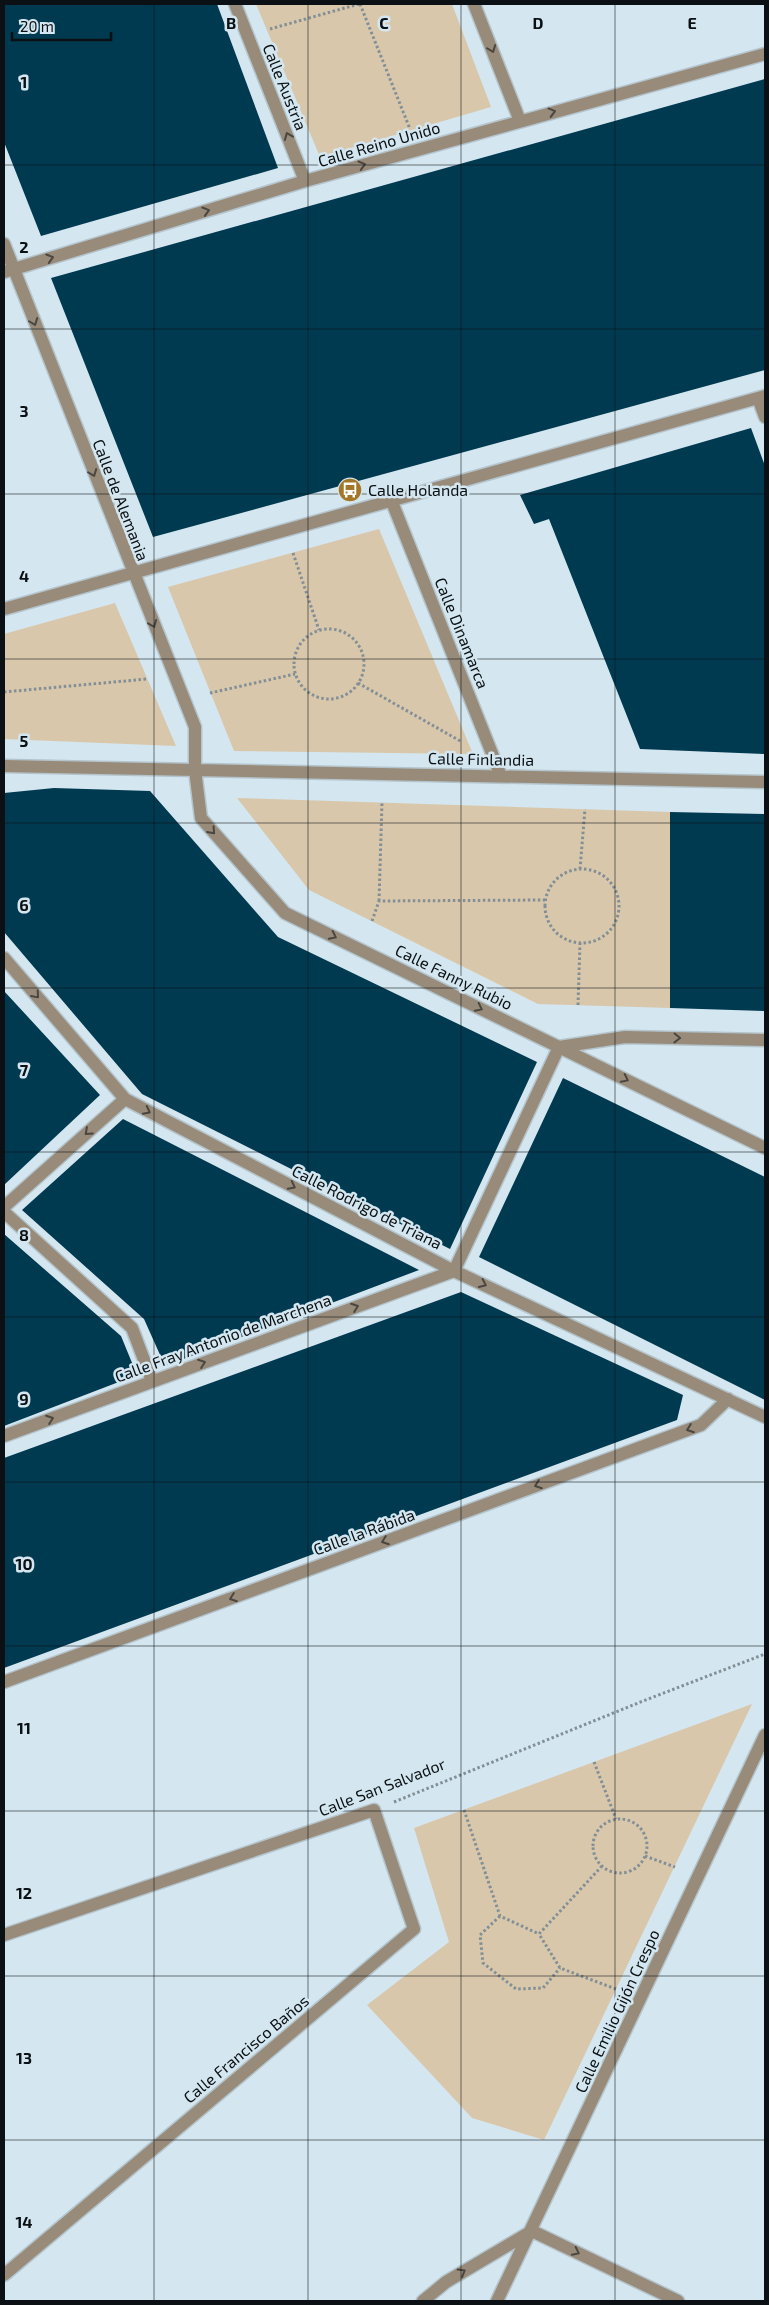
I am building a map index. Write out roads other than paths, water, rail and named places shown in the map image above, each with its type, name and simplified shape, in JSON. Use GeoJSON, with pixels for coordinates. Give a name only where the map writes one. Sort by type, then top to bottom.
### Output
{"type":"FeatureCollection","features":[{"type":"Feature","properties":{"kind":"street","name":"Calle Austria"},"geometry":{"type":"LineString","coordinates":[[235,4],[306,181]]}},
{"type":"Feature","properties":{"kind":"street"},"geometry":{"type":"LineString","coordinates":[[474,4],[520,121]]}},
{"type":"Feature","properties":{"kind":"street","name":"Calle Reino Unido"},"geometry":{"type":"LineString","coordinates":[[9,271],[306,181],[765,54]]}},
{"type":"Feature","properties":{"kind":"street","name":"Calle de Alemania"},"geometry":{"type":"LineString","coordinates":[[4,244],[9,271],[194,727],[195,770]]}},
{"type":"Feature","properties":{"kind":"street"},"geometry":{"type":"LineString","coordinates":[[4,610],[762,397],[765,417]]}},
{"type":"Feature","properties":{"kind":"street","name":"Calle Dinamarca"},"geometry":{"type":"LineString","coordinates":[[392,502],[501,776]]}},
{"type":"Feature","properties":{"kind":"street","name":"Calle Finlandia"},"geometry":{"type":"LineString","coordinates":[[4,766],[765,782]]}},
{"type":"Feature","properties":{"kind":"street","name":"Calle Fanny Rubio"},"geometry":{"type":"LineString","coordinates":[[195,770],[201,818],[285,913],[765,1148]]}},
{"type":"Feature","properties":{"kind":"street","name":"Calle Rodrigo de Triana"},"geometry":{"type":"LineString","coordinates":[[4,958],[125,1099],[454,1271],[765,1417]]}},
{"type":"Feature","properties":{"kind":"street"},"geometry":{"type":"LineString","coordinates":[[454,1271],[559,1047],[625,1037],[765,1040]]}},
{"type":"Feature","properties":{"kind":"street"},"geometry":{"type":"LineString","coordinates":[[4,1207],[125,1099]]}},
{"type":"Feature","properties":{"kind":"street"},"geometry":{"type":"LineString","coordinates":[[4,1212],[132,1328],[152,1381]]}},
{"type":"Feature","properties":{"kind":"street","name":"Calle Fray Antonio de Marchena"},"geometry":{"type":"LineString","coordinates":[[4,1436],[454,1271]]}},
{"type":"Feature","properties":{"kind":"street","name":"Calle la Rábida"},"geometry":{"type":"LineString","coordinates":[[4,1682],[701,1425],[728,1399]]}},
{"type":"Feature","properties":{"kind":"street","name":"Calle Emilio Gijón Crespo"},"geometry":{"type":"LineString","coordinates":[[497,2301],[532,2231],[765,1735]]}},
{"type":"Feature","properties":{"kind":"street","name":"Calle San Salvador"},"geometry":{"type":"LineString","coordinates":[[4,1935],[374,1810]]}},
{"type":"Feature","properties":{"kind":"street","name":"Calle Francisco Baños"},"geometry":{"type":"LineString","coordinates":[[4,2275],[414,1930],[374,1810]]}},
{"type":"Feature","properties":{"kind":"street"},"geometry":{"type":"LineString","coordinates":[[423,2301],[446,2282],[532,2231],[678,2301]]}},
{"type":"Feature","properties":{"kind":"place","name":"Calle Holanda"},"geometry":{"type":"Point","coordinates":[350,490]}}]}
